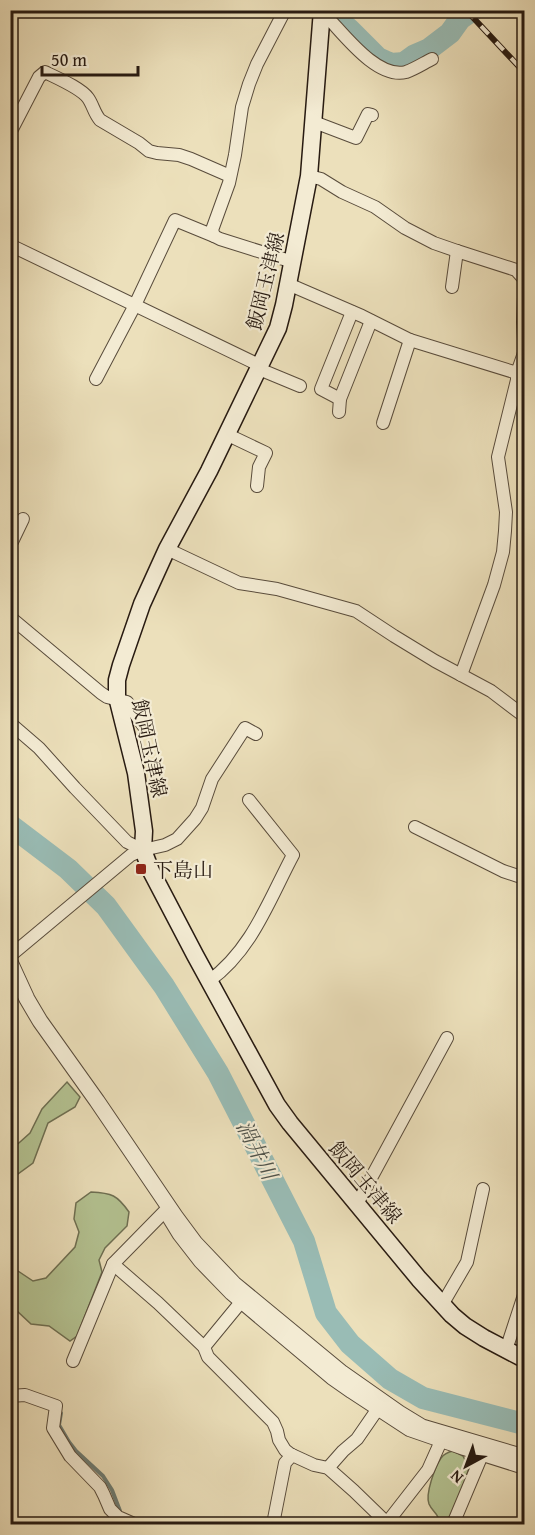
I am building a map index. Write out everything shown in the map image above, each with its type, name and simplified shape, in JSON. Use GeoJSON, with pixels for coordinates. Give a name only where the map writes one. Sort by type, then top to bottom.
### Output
{"type":"FeatureCollection","features":[{"type":"Feature","properties":{"kind":"main road","name":"飯岡玉津線"},"geometry":{"type":"LineString","coordinates":[[322,15],[309,176],[278,328],[209,471],[167,549],[142,604],[117,680],[118,700],[136,773],[144,831],[137,852],[151,871],[277,1105],[290,1123],[442,1305],[465,1326],[525,1359]]}},
{"type":"Feature","properties":{"kind":"street"},"geometry":{"type":"LineString","coordinates":[[214,236],[212,230],[236,154],[242,107],[249,84],[285,10]]}},
{"type":"Feature","properties":{"kind":"street"},"geometry":{"type":"LineString","coordinates":[[322,15],[378,66],[391,71],[404,72],[432,59]]}},
{"type":"Feature","properties":{"kind":"street"},"geometry":{"type":"LineString","coordinates":[[10,133],[39,77],[45,72],[82,92],[88,97],[100,120],[149,151],[179,155],[230,176]]}},
{"type":"Feature","properties":{"kind":"street"},"geometry":{"type":"LineString","coordinates":[[314,122],[356,138],[368,114],[372,115]]}},
{"type":"Feature","properties":{"kind":"street"},"geometry":{"type":"LineString","coordinates":[[309,176],[321,179],[342,192],[375,207],[405,228],[434,243],[516,270],[525,279]]}},
{"type":"Feature","properties":{"kind":"street"},"geometry":{"type":"LineString","coordinates":[[96,379],[135,305],[175,220],[220,239],[293,262]]}},
{"type":"Feature","properties":{"kind":"street"},"geometry":{"type":"LineString","coordinates":[[11,246],[300,386]]}},
{"type":"Feature","properties":{"kind":"street"},"geometry":{"type":"LineString","coordinates":[[452,287],[457,251]]}},
{"type":"Feature","properties":{"kind":"street"},"geometry":{"type":"LineString","coordinates":[[288,284],[410,340],[517,374]]}},
{"type":"Feature","properties":{"kind":"street"},"geometry":{"type":"LineString","coordinates":[[525,297],[523,322],[525,339]]}},
{"type":"Feature","properties":{"kind":"street"},"geometry":{"type":"LineString","coordinates":[[352,312],[321,389],[340,406],[371,321]]}},
{"type":"Feature","properties":{"kind":"street"},"geometry":{"type":"LineString","coordinates":[[383,423],[410,340]]}},
{"type":"Feature","properties":{"kind":"street"},"geometry":{"type":"LineString","coordinates":[[461,675],[494,585],[503,552],[506,512],[498,457],[517,374],[525,353]]}},
{"type":"Feature","properties":{"kind":"street"},"geometry":{"type":"LineString","coordinates":[[226,434],[266,453],[260,467],[257,486]]}},
{"type":"Feature","properties":{"kind":"street"},"geometry":{"type":"LineString","coordinates":[[10,546],[23,519]]}},
{"type":"Feature","properties":{"kind":"street"},"geometry":{"type":"LineString","coordinates":[[167,549],[239,583],[277,589],[356,611],[394,636],[491,690],[525,716]]}},
{"type":"Feature","properties":{"kind":"street"},"geometry":{"type":"LineString","coordinates":[[10,617],[106,697],[127,702],[147,731]]}},
{"type":"Feature","properties":{"kind":"street"},"geometry":{"type":"LineString","coordinates":[[10,723],[39,748],[137,852]]}},
{"type":"Feature","properties":{"kind":"street"},"geometry":{"type":"LineString","coordinates":[[256,734],[245,728],[212,778],[202,808],[177,839],[165,845],[137,852],[60,914],[11,964],[40,1021],[152,1183],[188,1234],[234,1284],[342,1373],[422,1427],[525,1457]]}},
{"type":"Feature","properties":{"kind":"street"},"geometry":{"type":"LineString","coordinates":[[209,981],[223,971],[251,936],[293,855],[249,800]]}},
{"type":"Feature","properties":{"kind":"street"},"geometry":{"type":"LineString","coordinates":[[415,827],[503,871],[525,878]]}},
{"type":"Feature","properties":{"kind":"street"},"geometry":{"type":"LineString","coordinates":[[357,1204],[447,1038]]}},
{"type":"Feature","properties":{"kind":"street"},"geometry":{"type":"LineString","coordinates":[[152,1183],[164,1212],[200,1262],[231,1294],[331,1378],[408,1430],[525,1467]]}},
{"type":"Feature","properties":{"kind":"street"},"geometry":{"type":"LineString","coordinates":[[442,1305],[467,1262],[483,1189]]}},
{"type":"Feature","properties":{"kind":"street"},"geometry":{"type":"LineString","coordinates":[[73,1361],[113,1264],[164,1212]]}},
{"type":"Feature","properties":{"kind":"street"},"geometry":{"type":"LineString","coordinates":[[113,1264],[204,1347],[207,1357],[273,1422],[285,1450],[314,1465],[328,1468],[387,1524],[428,1470],[441,1442]]}},
{"type":"Feature","properties":{"kind":"street"},"geometry":{"type":"LineString","coordinates":[[506,1350],[525,1295]]}},
{"type":"Feature","properties":{"kind":"street"},"geometry":{"type":"LineString","coordinates":[[204,1347],[241,1302]]}},
{"type":"Feature","properties":{"kind":"street"},"geometry":{"type":"LineString","coordinates":[[10,1396],[25,1395],[56,1406],[53,1428],[70,1456],[100,1487],[110,1509],[118,1517],[134,1524]]}},
{"type":"Feature","properties":{"kind":"street"},"geometry":{"type":"LineString","coordinates":[[328,1468],[343,1450],[357,1439],[377,1410]]}},
{"type":"Feature","properties":{"kind":"street"},"geometry":{"type":"LineString","coordinates":[[273,1524],[285,1463],[292,1455]]}},
{"type":"Feature","properties":{"kind":"street"},"geometry":{"type":"LineString","coordinates":[[453,1524],[482,1455]]}},
{"type":"Feature","properties":{"kind":"green space"},"geometry":{"type":"Polygon","coordinates":[[[67,1082],[80,1097],[75,1107],[48,1123],[33,1163],[11,1179],[11,1150],[30,1133],[42,1109],[67,1082]]]}},
{"type":"Feature","properties":{"kind":"green space"},"geometry":{"type":"Polygon","coordinates":[[[91,1192],[113,1196],[129,1212],[127,1226],[105,1248],[99,1260],[102,1272],[77,1336],[70,1341],[49,1326],[31,1324],[15,1309],[11,1295],[10,1264],[33,1281],[46,1278],[75,1247],[79,1232],[74,1219],[76,1203],[91,1192]]]}},
{"type":"Feature","properties":{"kind":"green space"},"geometry":{"type":"Polygon","coordinates":[[[453,1451],[463,1456],[469,1468],[453,1524],[439,1524],[437,1515],[429,1504],[429,1487],[441,1458],[453,1451]]]}},
{"type":"Feature","properties":{"kind":"waterway"},"geometry":{"type":"LineString","coordinates":[[327,10],[378,58],[391,64],[404,63],[429,49],[450,33],[460,19],[473,10]]}},
{"type":"Feature","properties":{"kind":"waterway","name":"渦井川"},"geometry":{"type":"LineString","coordinates":[[10,825],[68,869],[106,906],[164,986],[218,1073],[304,1241],[326,1313],[350,1344],[390,1379],[423,1398],[524,1424]]}},
{"type":"Feature","properties":{"kind":"waterway"},"geometry":{"type":"LineString","coordinates":[[56,1411],[61,1413],[59,1425],[69,1442],[103,1476],[112,1490],[120,1511]]}},
{"type":"Feature","properties":{"kind":"railway"},"geometry":{"type":"LineString","coordinates":[[466,10],[524,72]]}},
{"type":"Feature","properties":{"kind":"place","name":"下島山"},"geometry":{"type":"Point","coordinates":[141,869]}}]}
